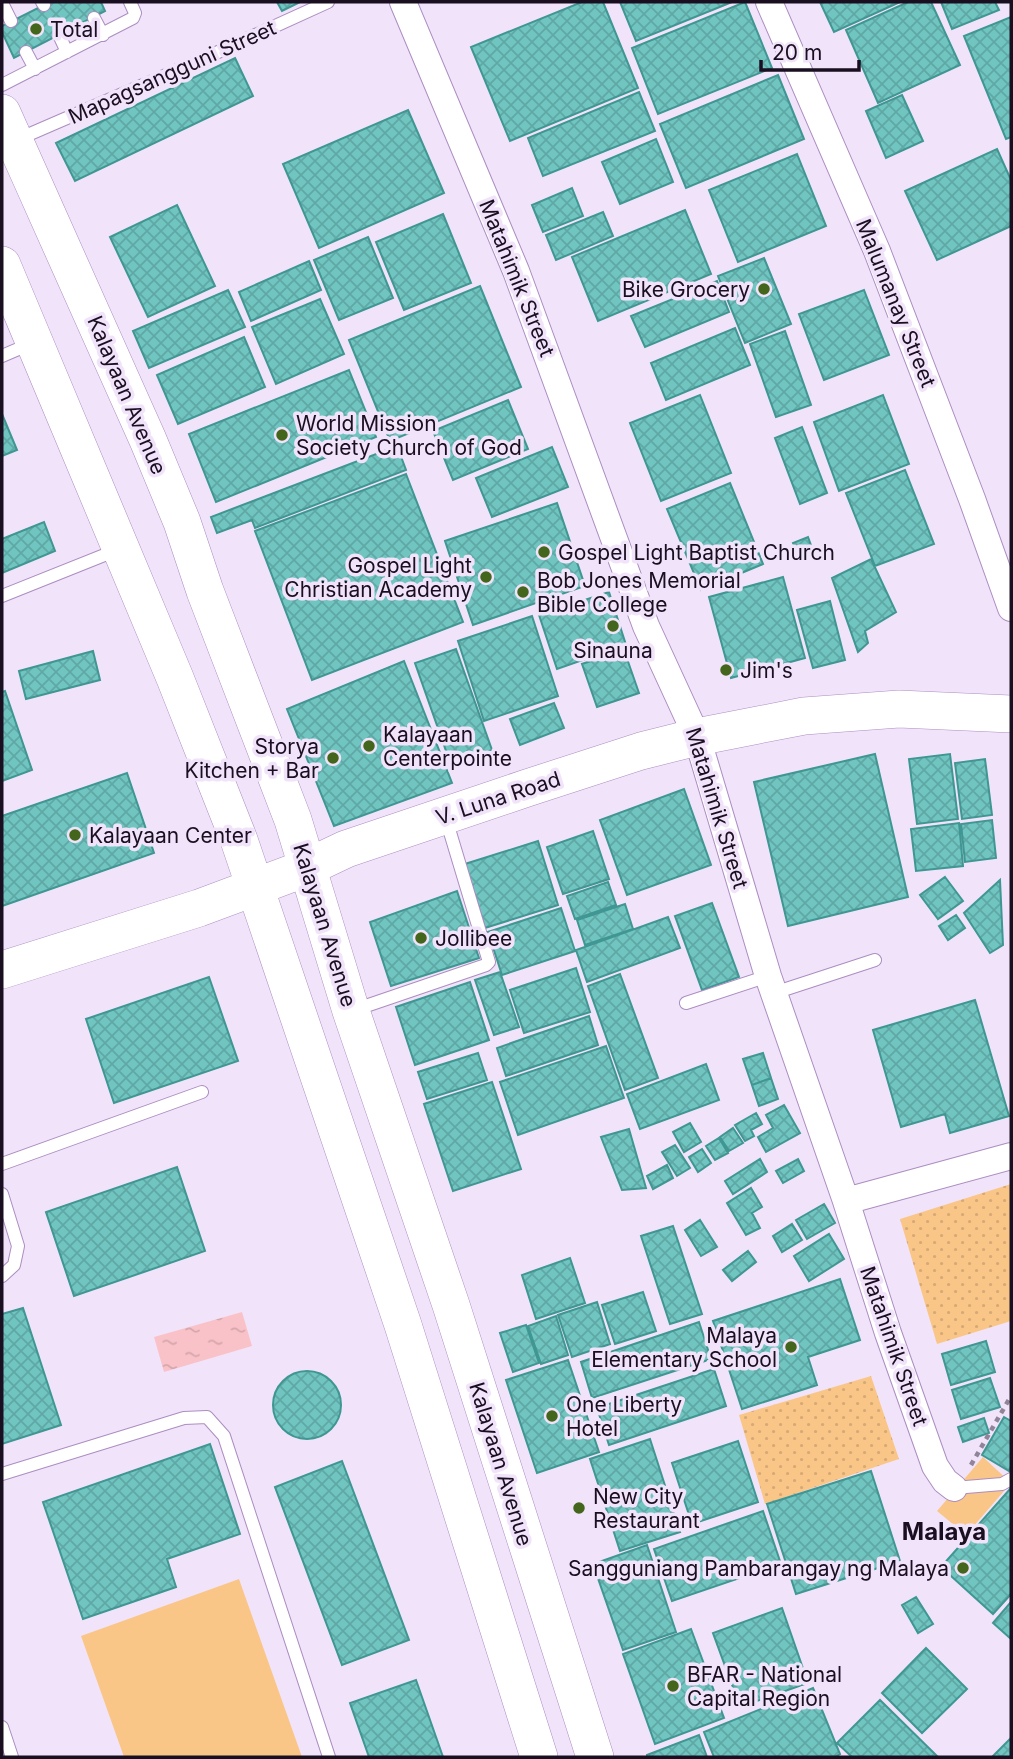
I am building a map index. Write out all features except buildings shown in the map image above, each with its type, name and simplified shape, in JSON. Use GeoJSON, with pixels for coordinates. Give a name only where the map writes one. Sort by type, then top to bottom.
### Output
{"type":"FeatureCollection","features":[{"type":"Feature","properties":{"kind":"main road","name":"Kalayaan Avenue"},"geometry":{"type":"LineString","coordinates":[[9,127],[182,523],[205,591],[293,820],[351,1011],[451,1305],[595,1757]]}},
{"type":"Feature","properties":{"kind":"main road"},"geometry":{"type":"LineString","coordinates":[[3,270],[36,342],[206,757],[254,888],[403,1325],[539,1757]]}},
{"type":"Feature","properties":{"kind":"main road","name":"V. Luna Road"},"geometry":{"type":"LineString","coordinates":[[2,970],[199,908],[306,868],[346,849],[641,751],[804,716],[899,709],[1010,718]]}},
{"type":"Feature","properties":{"kind":"street","name":"Matahimik Street"},"geometry":{"type":"LineString","coordinates":[[403,2],[521,284],[646,626],[698,737],[771,985],[846,1200],[888,1334],[932,1457],[945,1481],[954,1488]]}},
{"type":"Feature","properties":{"kind":"street","name":"Malumanay Street"},"geometry":{"type":"LineString","coordinates":[[769,2],[877,251],[1011,608]]}},
{"type":"Feature","properties":{"kind":"street"},"geometry":{"type":"LineString","coordinates":[[846,1200],[1011,1156]]}},
{"type":"Feature","properties":{"kind":"lane"},"geometry":{"type":"LineString","coordinates":[[2,86],[135,16],[130,2]]}},
{"type":"Feature","properties":{"kind":"lane","name":"Mapagsangguni Street"},"geometry":{"type":"LineString","coordinates":[[9,127],[194,63],[328,2]]}},
{"type":"Feature","properties":{"kind":"lane"},"geometry":{"type":"LineString","coordinates":[[2,3],[11,21]]}},
{"type":"Feature","properties":{"kind":"lane"},"geometry":{"type":"LineString","coordinates":[[94,18],[103,35]]}},
{"type":"Feature","properties":{"kind":"lane"},"geometry":{"type":"LineString","coordinates":[[59,35],[67,52]]}},
{"type":"Feature","properties":{"kind":"lane"},"geometry":{"type":"LineString","coordinates":[[26,51],[35,69]]}},
{"type":"Feature","properties":{"kind":"lane"},"geometry":{"type":"LineString","coordinates":[[2,356],[36,342]]}},
{"type":"Feature","properties":{"kind":"lane"},"geometry":{"type":"LineString","coordinates":[[2,596],[121,548]]}},
{"type":"Feature","properties":{"kind":"lane"},"geometry":{"type":"LineString","coordinates":[[351,1011],[489,962],[445,816]]}},
{"type":"Feature","properties":{"kind":"lane"},"geometry":{"type":"LineString","coordinates":[[686,1003],[875,960]]}},
{"type":"Feature","properties":{"kind":"lane"},"geometry":{"type":"LineString","coordinates":[[2,1164],[202,1092]]}},
{"type":"Feature","properties":{"kind":"lane"},"geometry":{"type":"LineString","coordinates":[[2,1194],[18,1246],[14,1265],[2,1276]]}},
{"type":"Feature","properties":{"kind":"lane"},"geometry":{"type":"LineString","coordinates":[[2,1475],[184,1418],[207,1417],[224,1436],[329,1757]]}},
{"type":"Feature","properties":{"kind":"lane"},"geometry":{"type":"LineString","coordinates":[[954,1488],[1002,1485],[1011,1479]]}},
{"type":"Feature","properties":{"kind":"lane"},"geometry":{"type":"LineString","coordinates":[[2,1727],[12,1757]]}},
{"type":"Feature","properties":{"kind":"path"},"geometry":{"type":"LineString","coordinates":[[954,1488],[975,1460],[1011,1396]]}},
{"type":"Feature","properties":{"kind":"shaded area"},"geometry":{"type":"Polygon","coordinates":[[[1011,1184],[1011,1321],[937,1344],[900,1219],[1011,1184]]]}},
{"type":"Feature","properties":{"kind":"shaded area"},"geometry":{"type":"Polygon","coordinates":[[[871,1376],[899,1459],[765,1504],[739,1415],[871,1376]]]}},
{"type":"Feature","properties":{"kind":"shaded area"},"geometry":{"type":"Polygon","coordinates":[[[983,1457],[1011,1483],[966,1535],[937,1511],[983,1457]]]}},
{"type":"Feature","properties":{"kind":"shaded area"},"geometry":{"type":"Polygon","coordinates":[[[239,1579],[302,1757],[124,1757],[81,1636],[239,1579]]]}},
{"type":"Feature","properties":{"kind":"water"},"geometry":{"type":"Polygon","coordinates":[[[242,1312],[252,1346],[164,1372],[154,1337],[242,1312]]]}},
{"type":"Feature","properties":{"kind":"place","name":"Total"},"geometry":{"type":"Point","coordinates":[36,29]}},
{"type":"Feature","properties":{"kind":"place","name":"Bike Grocery"},"geometry":{"type":"Point","coordinates":[764,289]}},
{"type":"Feature","properties":{"kind":"place","name":"World Mission Society Church of God"},"geometry":{"type":"Point","coordinates":[282,435]}},
{"type":"Feature","properties":{"kind":"place","name":"Gospel Light Baptist Church"},"geometry":{"type":"Point","coordinates":[544,552]}},
{"type":"Feature","properties":{"kind":"place","name":"Gospel Light Christian Academy"},"geometry":{"type":"Point","coordinates":[486,577]}},
{"type":"Feature","properties":{"kind":"place","name":"Bob Jones Memorial Bible College"},"geometry":{"type":"Point","coordinates":[523,592]}},
{"type":"Feature","properties":{"kind":"place","name":"Sinauna"},"geometry":{"type":"Point","coordinates":[613,626]}},
{"type":"Feature","properties":{"kind":"place","name":"Jim's"},"geometry":{"type":"Point","coordinates":[726,670]}},
{"type":"Feature","properties":{"kind":"place","name":"Kalayaan Centerpointe"},"geometry":{"type":"Point","coordinates":[369,746]}},
{"type":"Feature","properties":{"kind":"place","name":"Storya Kitchen + Bar"},"geometry":{"type":"Point","coordinates":[333,758]}},
{"type":"Feature","properties":{"kind":"place","name":"Kalayaan Center"},"geometry":{"type":"Point","coordinates":[75,835]}},
{"type":"Feature","properties":{"kind":"place","name":"Jollibee"},"geometry":{"type":"Point","coordinates":[421,938]}},
{"type":"Feature","properties":{"kind":"place","name":"Malaya Elementary School"},"geometry":{"type":"Point","coordinates":[791,1347]}},
{"type":"Feature","properties":{"kind":"place","name":"One Liberty Hotel"},"geometry":{"type":"Point","coordinates":[552,1416]}},
{"type":"Feature","properties":{"kind":"place","name":"New City Restaurant"},"geometry":{"type":"Point","coordinates":[579,1508]}},
{"type":"Feature","properties":{"kind":"place","name":"Sangguniang Pambarangay ng Malaya"},"geometry":{"type":"Point","coordinates":[963,1568]}},
{"type":"Feature","properties":{"kind":"place","name":"BFAR - National Capital Region"},"geometry":{"type":"Point","coordinates":[673,1686]}},
{"type":"Feature","properties":{"kind":"district","name":"Malaya"},"geometry":{"type":"Point","coordinates":[944,1531]}}]}
